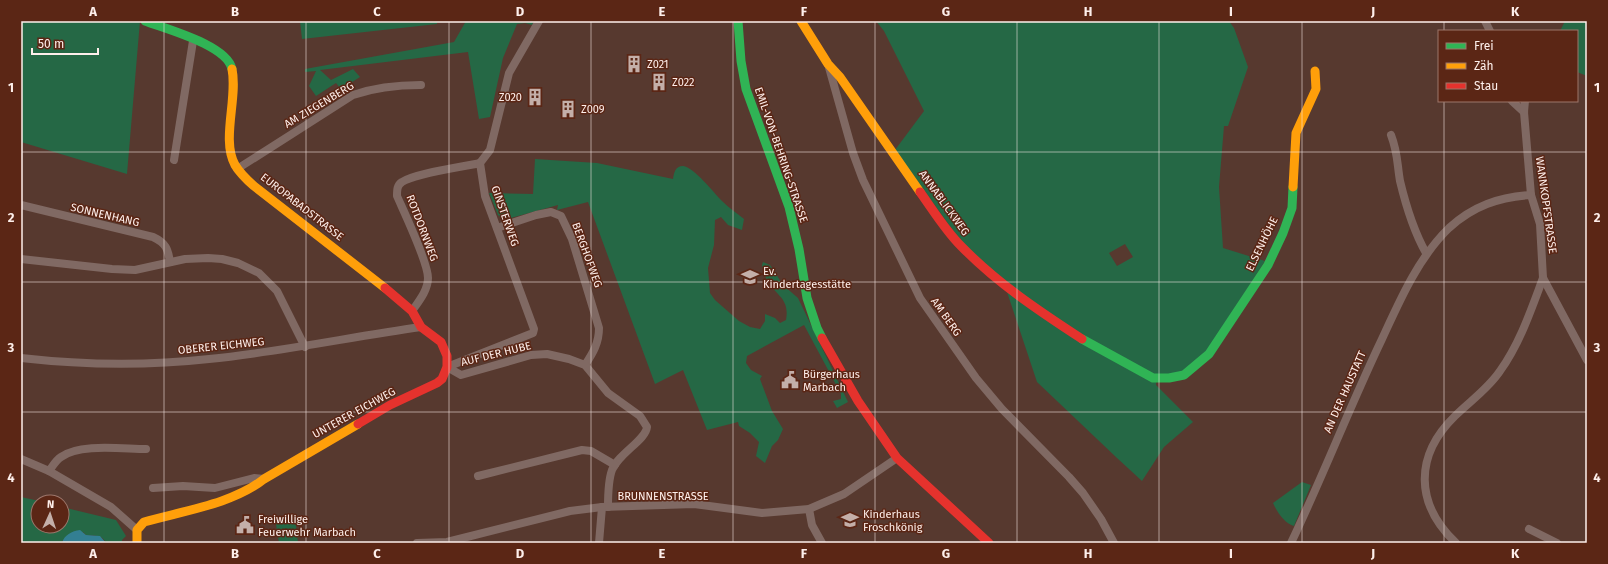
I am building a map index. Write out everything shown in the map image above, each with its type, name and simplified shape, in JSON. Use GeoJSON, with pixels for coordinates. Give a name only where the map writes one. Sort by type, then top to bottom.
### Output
{"type":"FeatureCollection","features":[{"type":"Feature","properties":{"kind":"street","name":"EUROPABADSTRASSE"},"geometry":{"type":"LineString","coordinates":[[145,21],[193,40],[227,57],[234,72],[233,101],[229,130],[232,160],[237,169],[254,186],[372,276],[412,311],[421,327]]}},
{"type":"Feature","properties":{"kind":"street"},"geometry":{"type":"LineString","coordinates":[[480,163],[490,150],[511,68],[539,21]]}},
{"type":"Feature","properties":{"kind":"street","name":"EMIL-VON-BEHRING-STRASSE"},"geometry":{"type":"LineString","coordinates":[[738,21],[741,61],[746,89],[789,207],[799,249],[807,298],[813,317],[828,350],[858,401],[897,458],[989,543]]}},
{"type":"Feature","properties":{"kind":"street","name":"ANNABLICKWEG"},"geometry":{"type":"LineString","coordinates":[[801,21],[828,64],[840,77],[936,215],[960,245],[993,276],[1041,312],[1087,342],[1153,378]]}},
{"type":"Feature","properties":{"kind":"street"},"geometry":{"type":"LineString","coordinates":[[1485,21],[1490,30]]}},
{"type":"Feature","properties":{"kind":"street"},"geometry":{"type":"LineString","coordinates":[[174,160],[193,40]]}},
{"type":"Feature","properties":{"kind":"street","name":"AM BERG"},"geometry":{"type":"LineString","coordinates":[[828,64],[853,153],[863,180],[920,298],[989,394],[1083,494],[1101,519],[1114,543]]}},
{"type":"Feature","properties":{"kind":"street","name":"ELSENHÖHE"},"geometry":{"type":"LineString","coordinates":[[1153,378],[1169,378],[1184,375],[1209,354],[1268,265],[1283,233],[1292,208],[1296,133],[1316,89],[1315,70]]}},
{"type":"Feature","properties":{"kind":"street","name":"AM ZIEGENBERG"},"geometry":{"type":"LineString","coordinates":[[237,169],[353,95],[374,88],[396,84],[420,85]]}},
{"type":"Feature","properties":{"kind":"street"},"geometry":{"type":"LineString","coordinates":[[1513,102],[1524,112]]}},
{"type":"Feature","properties":{"kind":"street","name":"WANNKOPFSTRASSE"},"geometry":{"type":"LineString","coordinates":[[1525,102],[1524,112],[1531,195],[1540,224],[1544,278]]}},
{"type":"Feature","properties":{"kind":"street"},"geometry":{"type":"LineString","coordinates":[[1391,136],[1397,151],[1400,179],[1415,234],[1426,253]]}},
{"type":"Feature","properties":{"kind":"street","name":"GINSTERWEG"},"geometry":{"type":"LineString","coordinates":[[447,367],[533,333],[534,329],[485,196],[480,163]]}},
{"type":"Feature","properties":{"kind":"street","name":"ROTDORNWEG"},"geometry":{"type":"LineString","coordinates":[[412,311],[424,294],[428,277],[422,257],[397,196],[399,186],[407,180],[480,163]]}},
{"type":"Feature","properties":{"kind":"street","name":"AN DER HAUSTATT"},"geometry":{"type":"LineString","coordinates":[[1291,543],[1368,368],[1426,253],[1450,227],[1474,210],[1489,202],[1507,197],[1531,195]]}},
{"type":"Feature","properties":{"kind":"street","name":"SONNENHANG"},"geometry":{"type":"LineString","coordinates":[[21,205],[159,240],[167,247],[170,262]]}},
{"type":"Feature","properties":{"kind":"street","name":"BERGHOFWEG"},"geometry":{"type":"LineString","coordinates":[[497,228],[536,215],[551,212],[561,216],[572,239],[599,328],[599,338],[593,352],[584,365]]}},
{"type":"Feature","properties":{"kind":"street"},"geometry":{"type":"LineString","coordinates":[[21,259],[112,269],[136,270],[185,259],[222,259],[238,263],[259,273],[278,293],[305,347]]}},
{"type":"Feature","properties":{"kind":"street"},"geometry":{"type":"LineString","coordinates":[[1544,278],[1587,360]]}},
{"type":"Feature","properties":{"kind":"street"},"geometry":{"type":"LineString","coordinates":[[1456,543],[1438,522],[1430,509],[1425,495],[1424,482],[1426,463],[1434,444],[1449,422],[1484,390],[1500,371],[1527,321],[1544,278]]}},
{"type":"Feature","properties":{"kind":"street"},"geometry":{"type":"LineString","coordinates":[[421,327],[441,342],[447,356],[447,367]]}},
{"type":"Feature","properties":{"kind":"street","name":"OBERER EICHWEG"},"geometry":{"type":"LineString","coordinates":[[21,358],[82,363],[176,362],[305,347],[421,327]]}},
{"type":"Feature","properties":{"kind":"street","name":"AUF DER HUBE"},"geometry":{"type":"LineString","coordinates":[[447,367],[460,375],[515,358],[547,354],[584,365]]}},
{"type":"Feature","properties":{"kind":"street"},"geometry":{"type":"LineString","coordinates":[[584,365],[608,393],[640,416],[647,427],[644,435],[627,449],[615,465],[610,482],[599,543]]}},
{"type":"Feature","properties":{"kind":"street","name":"UNTERER EICHWEG"},"geometry":{"type":"LineString","coordinates":[[137,530],[144,522],[244,493],[264,479],[390,404],[437,383],[442,379],[447,367]]}},
{"type":"Feature","properties":{"kind":"street"},"geometry":{"type":"LineString","coordinates":[[49,471],[61,456],[74,451],[98,449],[146,449]]}},
{"type":"Feature","properties":{"kind":"street"},"geometry":{"type":"LineString","coordinates":[[478,476],[582,450],[591,452],[615,465]]}},
{"type":"Feature","properties":{"kind":"street","name":"BRUNNENSTRASSE"},"geometry":{"type":"LineString","coordinates":[[417,543],[447,542],[570,512],[605,507],[694,504],[762,513],[809,509],[840,497],[897,458]]}},
{"type":"Feature","properties":{"kind":"street"},"geometry":{"type":"LineString","coordinates":[[21,459],[49,471],[111,507],[137,530],[137,543]]}},
{"type":"Feature","properties":{"kind":"street","name":"UNTERER EICHWEG"},"geometry":{"type":"LineString","coordinates":[[153,488],[183,486],[215,488],[254,478],[264,479]]}},
{"type":"Feature","properties":{"kind":"street"},"geometry":{"type":"LineString","coordinates":[[809,509],[812,525],[822,543]]}},
{"type":"Feature","properties":{"kind":"street"},"geometry":{"type":"LineString","coordinates":[[1529,529],[1557,543]]}},
{"type":"Feature","properties":{"kind":"green space"},"geometry":{"type":"Polygon","coordinates":[[[21,21],[140,21],[127,174],[21,142],[21,21]]]}},
{"type":"Feature","properties":{"kind":"green space"},"geometry":{"type":"Polygon","coordinates":[[[300,21],[437,21],[437,24],[302,39],[300,21]]]}},
{"type":"Feature","properties":{"kind":"green space"},"geometry":{"type":"Polygon","coordinates":[[[466,21],[534,21],[532,25],[525,23],[517,24],[503,58],[490,117],[479,119],[468,52],[320,70],[331,80],[353,69],[360,77],[341,89],[336,83],[316,96],[309,86],[316,71],[305,72],[305,69],[454,42],[466,21]]]}},
{"type":"Feature","properties":{"kind":"green space"},"geometry":{"type":"Polygon","coordinates":[[[876,21],[1229,21],[1234,28],[1248,67],[1228,126],[1224,126],[1219,187],[1223,248],[1265,261],[1207,352],[1182,373],[1157,376],[1156,385],[1193,422],[1164,447],[1142,481],[1037,382],[1006,289],[962,243],[895,150],[924,111],[884,31],[876,21]],[[1125,244],[1109,253],[1117,266],[1133,257],[1125,244]]]}},
{"type":"Feature","properties":{"kind":"green space"},"geometry":{"type":"Polygon","coordinates":[[[1565,21],[1587,21],[1587,76],[1578,72],[1578,30],[1560,30],[1565,21]]]}},
{"type":"Feature","properties":{"kind":"green space"},"geometry":{"type":"Polygon","coordinates":[[[535,159],[597,163],[673,179],[675,170],[678,167],[688,167],[704,181],[725,204],[744,219],[742,230],[728,225],[721,217],[715,220],[714,245],[708,268],[710,293],[715,300],[739,321],[750,327],[760,329],[765,321],[765,314],[775,318],[780,323],[786,320],[786,307],[765,275],[762,265],[763,262],[770,265],[783,285],[798,298],[848,402],[837,408],[833,401],[841,399],[841,394],[804,325],[747,356],[746,363],[751,370],[762,376],[760,379],[772,411],[783,429],[778,440],[772,446],[765,463],[756,456],[759,442],[750,433],[739,426],[738,422],[707,430],[683,370],[655,384],[588,202],[557,210],[558,205],[503,220],[498,215],[489,193],[533,194],[535,159]]]}},
{"type":"Feature","properties":{"kind":"green space"},"geometry":{"type":"Polygon","coordinates":[[[1302,482],[1311,485],[1294,526],[1287,523],[1273,503],[1302,482]]]}},
{"type":"Feature","properties":{"kind":"green space"},"geometry":{"type":"Polygon","coordinates":[[[21,497],[30,499],[30,534],[70,534],[70,509],[116,520],[126,536],[122,540],[122,543],[106,543],[100,537],[86,535],[83,532],[62,541],[62,543],[21,543],[21,497]]]}},
{"type":"Feature","properties":{"kind":"green space"},"geometry":{"type":"Polygon","coordinates":[[[295,516],[298,543],[279,543],[275,518],[295,516]]]}},
{"type":"Feature","properties":{"kind":"water"},"geometry":{"type":"Polygon","coordinates":[[[80,530],[86,535],[100,536],[106,543],[62,543],[69,534],[80,530]]]}},
{"type":"Feature","properties":{"kind":"traffic: fast"},"geometry":{"type":"LineString","coordinates":[[145,21],[180,33],[208,45],[228,60],[232,69]]}},
{"type":"Feature","properties":{"kind":"traffic: fast"},"geometry":{"type":"LineString","coordinates":[[738,21],[741,61],[746,89],[789,207],[799,249],[807,298],[822,338]]}},
{"type":"Feature","properties":{"kind":"traffic: fast"},"geometry":{"type":"LineString","coordinates":[[1082,339],[1153,378],[1169,378],[1184,375],[1209,354],[1268,265],[1283,233],[1292,208],[1293,187]]}},
{"type":"Feature","properties":{"kind":"traffic: slow"},"geometry":{"type":"LineString","coordinates":[[801,21],[828,64],[840,77],[920,192]]}},
{"type":"Feature","properties":{"kind":"traffic: slow"},"geometry":{"type":"LineString","coordinates":[[232,69],[233,93],[229,144],[231,155],[237,168],[254,186],[385,288]]}},
{"type":"Feature","properties":{"kind":"traffic: slow"},"geometry":{"type":"LineString","coordinates":[[1293,187],[1296,133],[1316,89],[1315,71]]}},
{"type":"Feature","properties":{"kind":"traffic: slow"},"geometry":{"type":"LineString","coordinates":[[137,543],[137,530],[144,522],[207,506],[238,495],[358,424]]}},
{"type":"Feature","properties":{"kind":"traffic: jam"},"geometry":{"type":"LineString","coordinates":[[920,192],[939,220],[961,246],[989,272],[1019,296],[1082,339]]}},
{"type":"Feature","properties":{"kind":"traffic: jam"},"geometry":{"type":"LineString","coordinates":[[358,424],[390,405],[437,383],[442,379],[447,367],[447,356],[441,342],[421,327],[412,311],[385,288]]}},
{"type":"Feature","properties":{"kind":"traffic: jam"},"geometry":{"type":"LineString","coordinates":[[822,338],[858,401],[897,458],[989,543]]}},
{"type":"Feature","properties":{"kind":"place","name":"Z021"},"geometry":{"type":"Point","coordinates":[634,64]}},
{"type":"Feature","properties":{"kind":"place","name":"Z022"},"geometry":{"type":"Point","coordinates":[659,82]}},
{"type":"Feature","properties":{"kind":"place","name":"Z020"},"geometry":{"type":"Point","coordinates":[535,97]}},
{"type":"Feature","properties":{"kind":"place","name":"Z009"},"geometry":{"type":"Point","coordinates":[568,109]}},
{"type":"Feature","properties":{"kind":"place","name":"Ev. Kindertagesstätte"},"geometry":{"type":"Point","coordinates":[750,277]}},
{"type":"Feature","properties":{"kind":"place","name":"Bürgerhaus Marbach"},"geometry":{"type":"Point","coordinates":[790,380]}},
{"type":"Feature","properties":{"kind":"place","name":"Kinderhaus Froschkönig"},"geometry":{"type":"Point","coordinates":[850,520]}},
{"type":"Feature","properties":{"kind":"place","name":"Freiwillige Feuerwehr Marbach"},"geometry":{"type":"Point","coordinates":[245,525]}}]}
